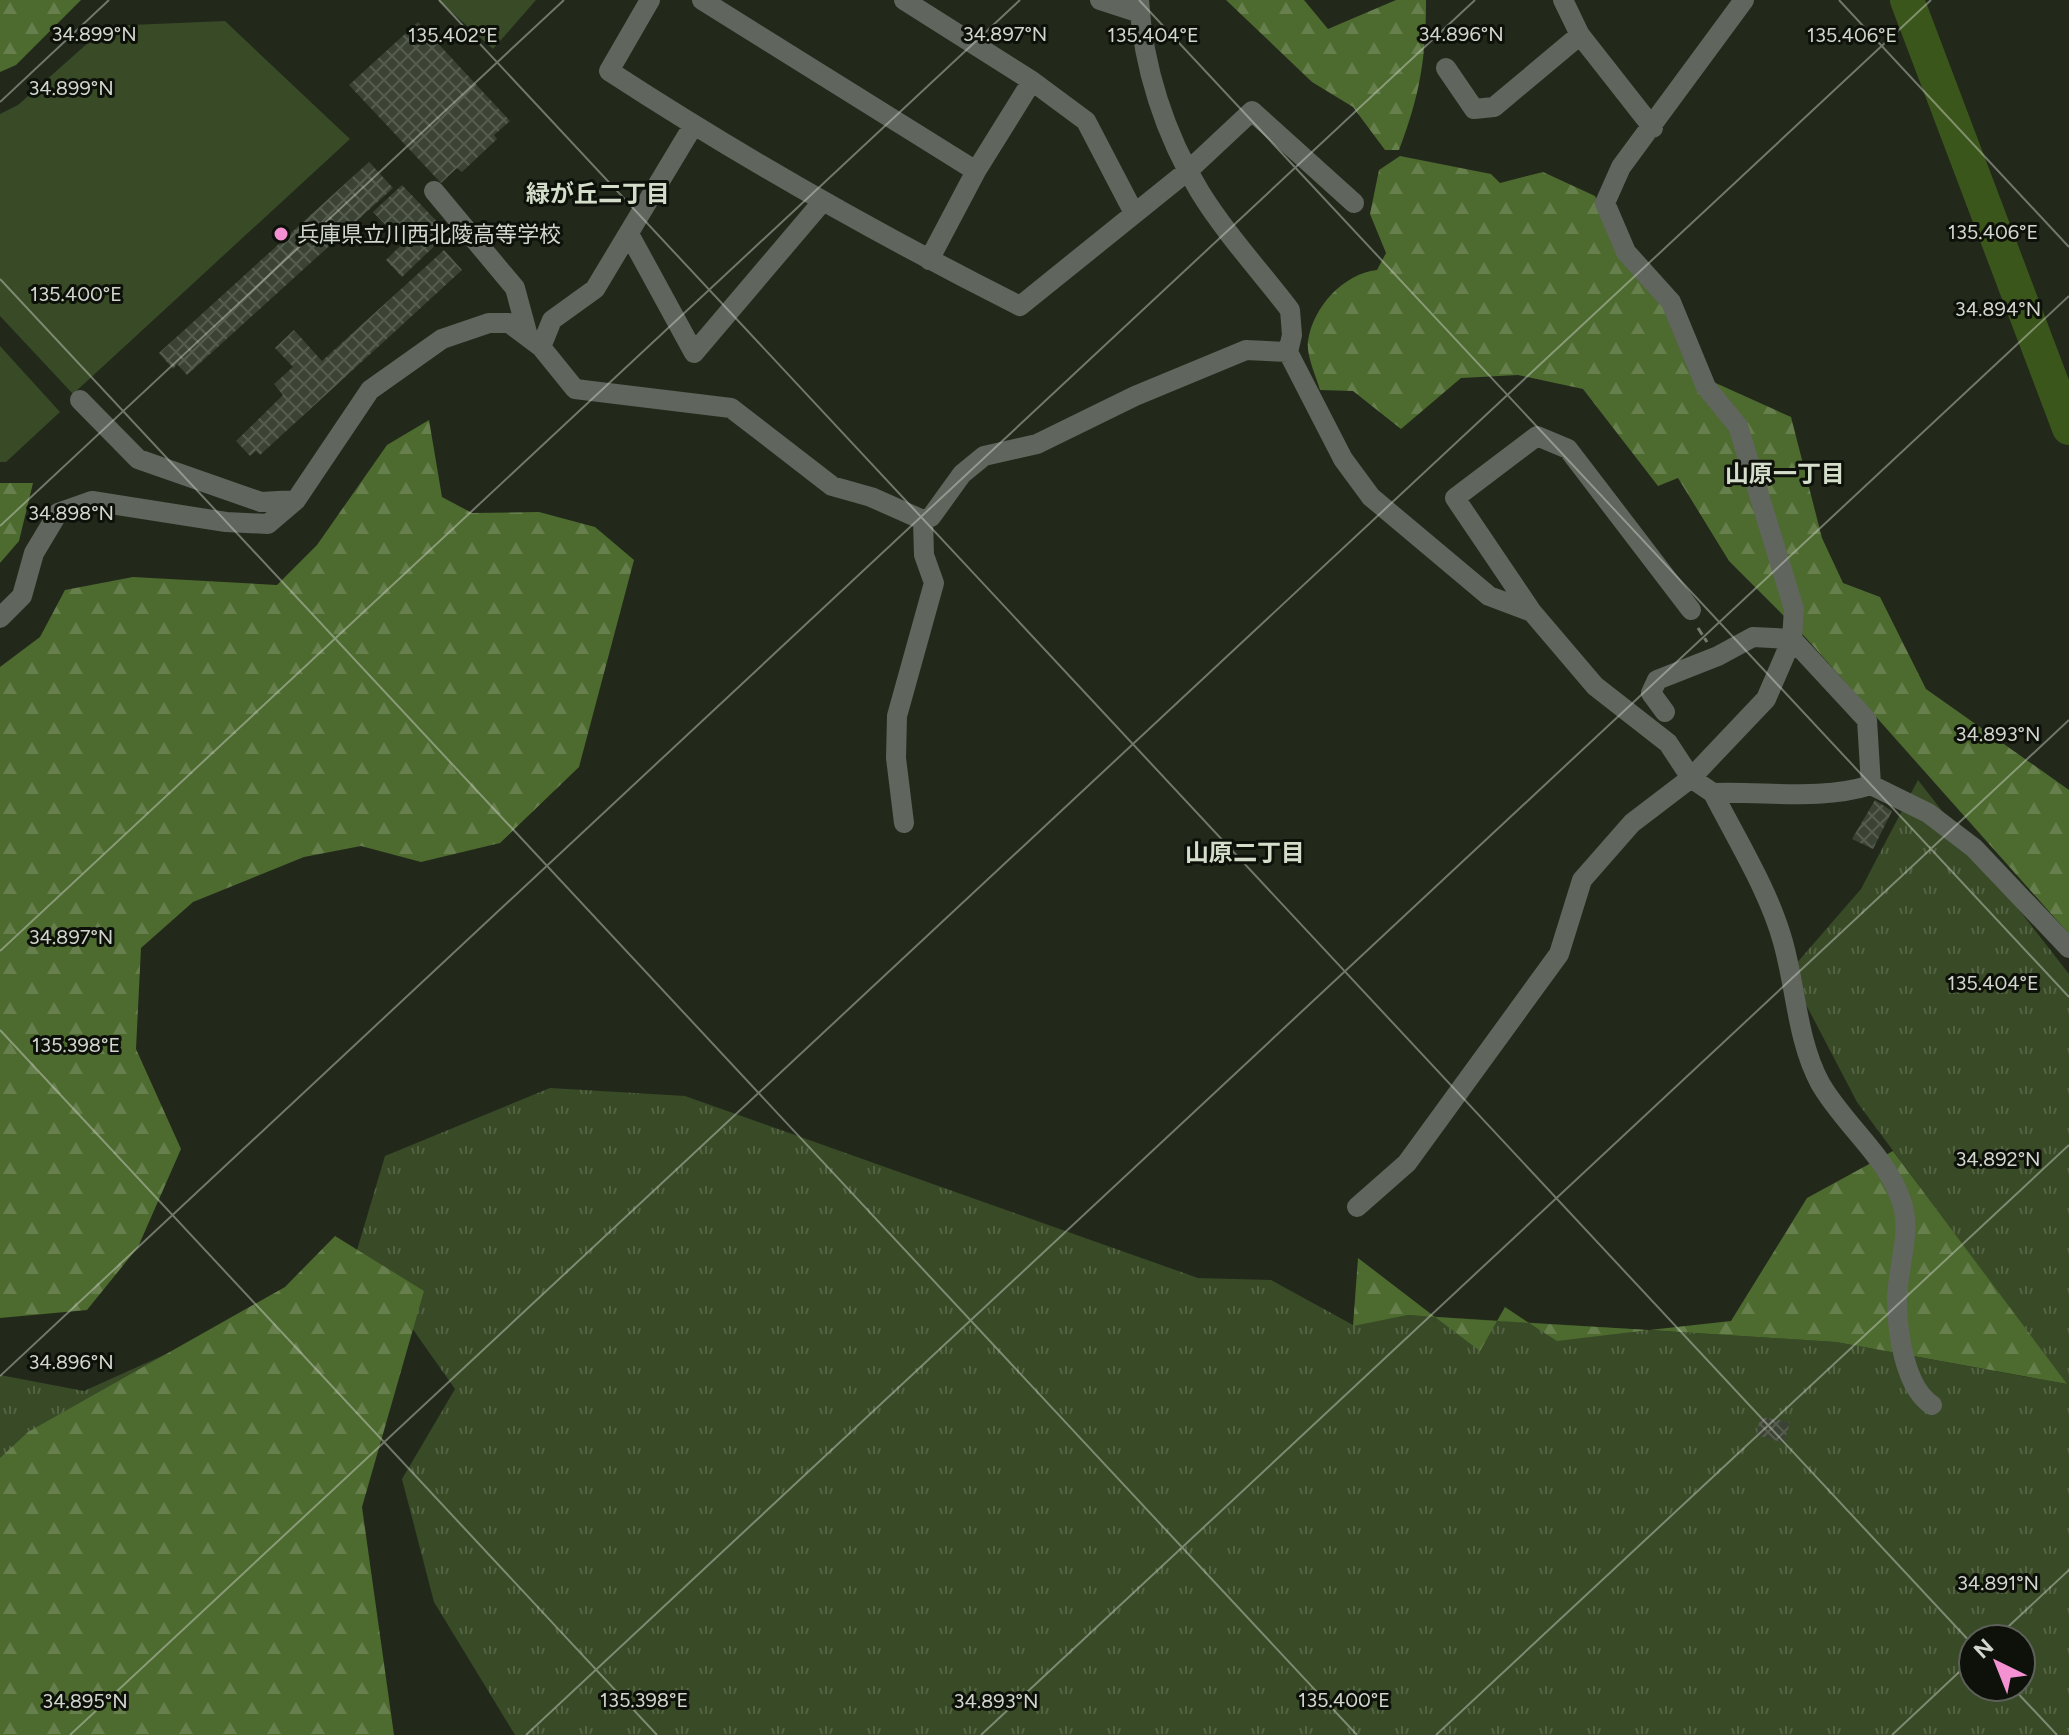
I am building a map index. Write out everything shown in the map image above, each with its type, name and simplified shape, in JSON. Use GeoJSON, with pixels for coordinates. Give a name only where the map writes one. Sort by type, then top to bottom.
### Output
{"type":"FeatureCollection","features":[{"type":"Feature","properties":{"kind":"street"},"geometry":{"type":"LineString","coordinates":[[650,0],[609,71],[693,126],[823,201],[1020,306],[1190,169],[1252,111],[1354,203]]}},
{"type":"Feature","properties":{"kind":"street"},"geometry":{"type":"LineString","coordinates":[[702,0],[976,171]]}},
{"type":"Feature","properties":{"kind":"street"},"geometry":{"type":"LineString","coordinates":[[904,0],[1032,81],[1086,121],[1134,213]]}},
{"type":"Feature","properties":{"kind":"street"},"geometry":{"type":"LineString","coordinates":[[1100,0],[1139,7],[1158,102],[1200,192],[1290,310],[1292,335],[1288,352],[1343,459],[1371,497],[1489,596],[1532,612]]}},
{"type":"Feature","properties":{"kind":"street"},"geometry":{"type":"LineString","coordinates":[[1563,0],[1580,35],[1653,128]]}},
{"type":"Feature","properties":{"kind":"street"},"geometry":{"type":"LineString","coordinates":[[1357,1207],[1407,1163],[1559,954],[1582,880],[1632,823],[1691,778],[1766,699],[1792,639],[1794,609],[1738,426],[1706,387],[1671,302],[1626,252],[1605,203],[1621,167],[1653,128],[1744,0]]}},
{"type":"Feature","properties":{"kind":"street"},"geometry":{"type":"LineString","coordinates":[[1446,68],[1474,109],[1494,107],[1580,35]]}},
{"type":"Feature","properties":{"kind":"street"},"geometry":{"type":"LineString","coordinates":[[929,260],[976,171],[1032,81]]}},
{"type":"Feature","properties":{"kind":"street"},"geometry":{"type":"LineString","coordinates":[[534,342],[552,320],[595,289],[693,126]]}},
{"type":"Feature","properties":{"kind":"street"},"geometry":{"type":"LineString","coordinates":[[434,191],[515,288],[534,342]]}},
{"type":"Feature","properties":{"kind":"street"},"geometry":{"type":"LineString","coordinates":[[629,234],[694,353],[823,201]]}},
{"type":"Feature","properties":{"kind":"street"},"geometry":{"type":"LineString","coordinates":[[0,618],[22,596],[34,553],[58,513],[92,501],[226,522],[268,524],[296,500],[370,390],[442,339],[489,323],[509,323],[534,342],[575,389],[731,408],[832,486],[871,497],[923,520],[931,517],[962,474],[984,456],[1037,444],[1135,396],[1246,350],[1288,352]]}},
{"type":"Feature","properties":{"kind":"street"},"geometry":{"type":"LineString","coordinates":[[80,400],[138,459],[261,502],[296,500]]}},
{"type":"Feature","properties":{"kind":"street"},"geometry":{"type":"LineString","coordinates":[[1691,610],[1568,449],[1537,436],[1455,498],[1532,612],[1595,686],[1668,743],[1691,778],[1713,793],[1782,939],[1805,1043],[1820,1082],[1870,1149],[1902,1201],[1905,1217],[1897,1301],[1907,1368],[1920,1398],[1932,1405]]}},
{"type":"Feature","properties":{"kind":"street"},"geometry":{"type":"LineString","coordinates":[[904,823],[896,758],[897,716],[934,583],[924,555],[923,520]]}},
{"type":"Feature","properties":{"kind":"street"},"geometry":{"type":"LineString","coordinates":[[1665,712],[1651,693],[1657,680],[1718,656],[1753,637],[1792,639],[1867,720],[1871,785]]}},
{"type":"Feature","properties":{"kind":"street"},"geometry":{"type":"LineString","coordinates":[[1713,793],[1759,791],[1838,795],[1871,785],[1928,813],[1974,848],[2069,948]]}},
{"type":"Feature","properties":{"kind":"path"},"geometry":{"type":"LineString","coordinates":[[1691,610],[1693,622],[1718,656]]}},
{"type":"Feature","properties":{"kind":"green space"},"geometry":{"type":"Polygon","coordinates":[[[0,0],[81,0],[16,65],[0,72],[0,0]]]}},
{"type":"Feature","properties":{"kind":"green space"},"geometry":{"type":"Polygon","coordinates":[[[438,0],[536,0],[493,49],[438,0]]]}},
{"type":"Feature","properties":{"kind":"green space"},"geometry":{"type":"Polygon","coordinates":[[[1226,0],[1304,0],[1328,29],[1396,0],[1426,0],[1420,76],[1399,150],[1385,150],[1353,107],[1312,82],[1226,0]]]}},
{"type":"Feature","properties":{"kind":"green space"},"geometry":{"type":"Polygon","coordinates":[[[225,21],[350,139],[73,394],[0,316],[0,114],[18,105],[107,26],[225,21]]]}},
{"type":"Feature","properties":{"kind":"green space"},"geometry":{"type":"Polygon","coordinates":[[[1400,156],[1491,174],[1500,183],[1543,172],[1595,196],[1621,257],[1660,300],[1689,371],[1791,417],[1822,538],[1843,583],[1880,597],[1926,689],[2069,790],[2069,934],[1806,638],[1729,561],[1678,478],[1658,486],[1583,389],[1518,375],[1461,378],[1401,429],[1353,391],[1320,390],[1308,353],[1311,328],[1332,294],[1353,278],[1377,270],[1386,253],[1370,214],[1379,170],[1400,156]]]}},
{"type":"Feature","properties":{"kind":"green space"},"geometry":{"type":"Polygon","coordinates":[[[0,346],[60,412],[6,462],[0,462],[0,346]]]}},
{"type":"Feature","properties":{"kind":"green space"},"geometry":{"type":"Polygon","coordinates":[[[429,420],[442,497],[472,513],[539,512],[595,527],[634,560],[579,767],[500,843],[421,862],[361,846],[304,857],[193,902],[141,948],[136,1049],[181,1149],[138,1247],[87,1310],[0,1318],[0,667],[40,637],[65,590],[133,577],[277,585],[317,545],[387,445],[429,420]]]}},
{"type":"Feature","properties":{"kind":"green space"},"geometry":{"type":"Polygon","coordinates":[[[0,483],[33,483],[19,541],[0,563],[0,483]]]}},
{"type":"Feature","properties":{"kind":"green space"},"geometry":{"type":"Polygon","coordinates":[[[1918,780],[2069,974],[2069,1735],[515,1735],[434,1602],[402,1479],[455,1389],[357,1250],[385,1156],[550,1088],[685,1096],[1198,1278],[1271,1280],[1353,1325],[1408,1315],[1836,1342],[2066,1384],[1857,1102],[1789,972],[1861,889],[1918,780]]]}},
{"type":"Feature","properties":{"kind":"green space"},"geometry":{"type":"Polygon","coordinates":[[[1893,1151],[2067,1384],[1836,1342],[1649,1330],[1731,1321],[1807,1198],[1893,1151]]]}},
{"type":"Feature","properties":{"kind":"green space"},"geometry":{"type":"Polygon","coordinates":[[[335,1236],[424,1291],[362,1507],[394,1735],[0,1735],[0,1458],[28,1432],[285,1287],[335,1236]]]}},
{"type":"Feature","properties":{"kind":"green space"},"geometry":{"type":"Polygon","coordinates":[[[1358,1258],[1435,1317],[1408,1315],[1353,1326],[1358,1258]]]}},
{"type":"Feature","properties":{"kind":"green space"},"geometry":{"type":"Polygon","coordinates":[[[1505,1307],[1529,1323],[1497,1321],[1505,1307]]]}},
{"type":"Feature","properties":{"kind":"green space"},"geometry":{"type":"Polygon","coordinates":[[[1435,1317],[1497,1321],[1480,1351],[1435,1317]]]}},
{"type":"Feature","properties":{"kind":"green space"},"geometry":{"type":"Polygon","coordinates":[[[1529,1323],[1649,1330],[1557,1341],[1529,1323]]]}},
{"type":"Feature","properties":{"kind":"green space"},"geometry":{"type":"Polygon","coordinates":[[[215,1332],[0,1506],[0,1375],[84,1391],[215,1332]]]}},
{"type":"Feature","properties":{"kind":"building"},"geometry":{"type":"Polygon","coordinates":[[[418,22],[510,121],[494,135],[497,139],[462,172],[457,168],[441,183],[349,85],[418,22]]]}},
{"type":"Feature","properties":{"kind":"building"},"geometry":{"type":"Polygon","coordinates":[[[369,162],[393,188],[187,375],[177,364],[173,369],[159,353],[369,162]]]}},
{"type":"Feature","properties":{"kind":"building"},"geometry":{"type":"Polygon","coordinates":[[[402,185],[448,233],[402,277],[386,260],[403,243],[373,212],[402,185]]]}},
{"type":"Feature","properties":{"kind":"building"},"geometry":{"type":"Polygon","coordinates":[[[444,250],[462,270],[260,455],[256,451],[250,456],[236,441],[283,395],[274,384],[293,367],[275,348],[294,330],[322,361],[444,250]]]}},
{"type":"Feature","properties":{"kind":"building"},"geometry":{"type":"Polygon","coordinates":[[[1875,800],[1892,811],[1873,849],[1852,839],[1875,800]]]}},
{"type":"Feature","properties":{"kind":"building"},"geometry":{"type":"Polygon","coordinates":[[[1760,1417],[1790,1422],[1784,1443],[1757,1435],[1760,1417]]]}},
{"type":"Feature","properties":{"kind":"waterway"},"geometry":{"type":"LineString","coordinates":[[1907,0],[2069,428]]}},
{"type":"Feature","properties":{"kind":"place","name":"兵庫県立川西北陵高等学校"},"geometry":{"type":"Point","coordinates":[281,234]}},
{"type":"Feature","properties":{"kind":"district","name":"緑が丘二丁目"},"geometry":{"type":"Point","coordinates":[598,194]}},
{"type":"Feature","properties":{"kind":"district","name":"山原一丁目"},"geometry":{"type":"Point","coordinates":[1785,474]}},
{"type":"Feature","properties":{"kind":"district","name":"山原二丁目"},"geometry":{"type":"Point","coordinates":[1245,853]}}]}
